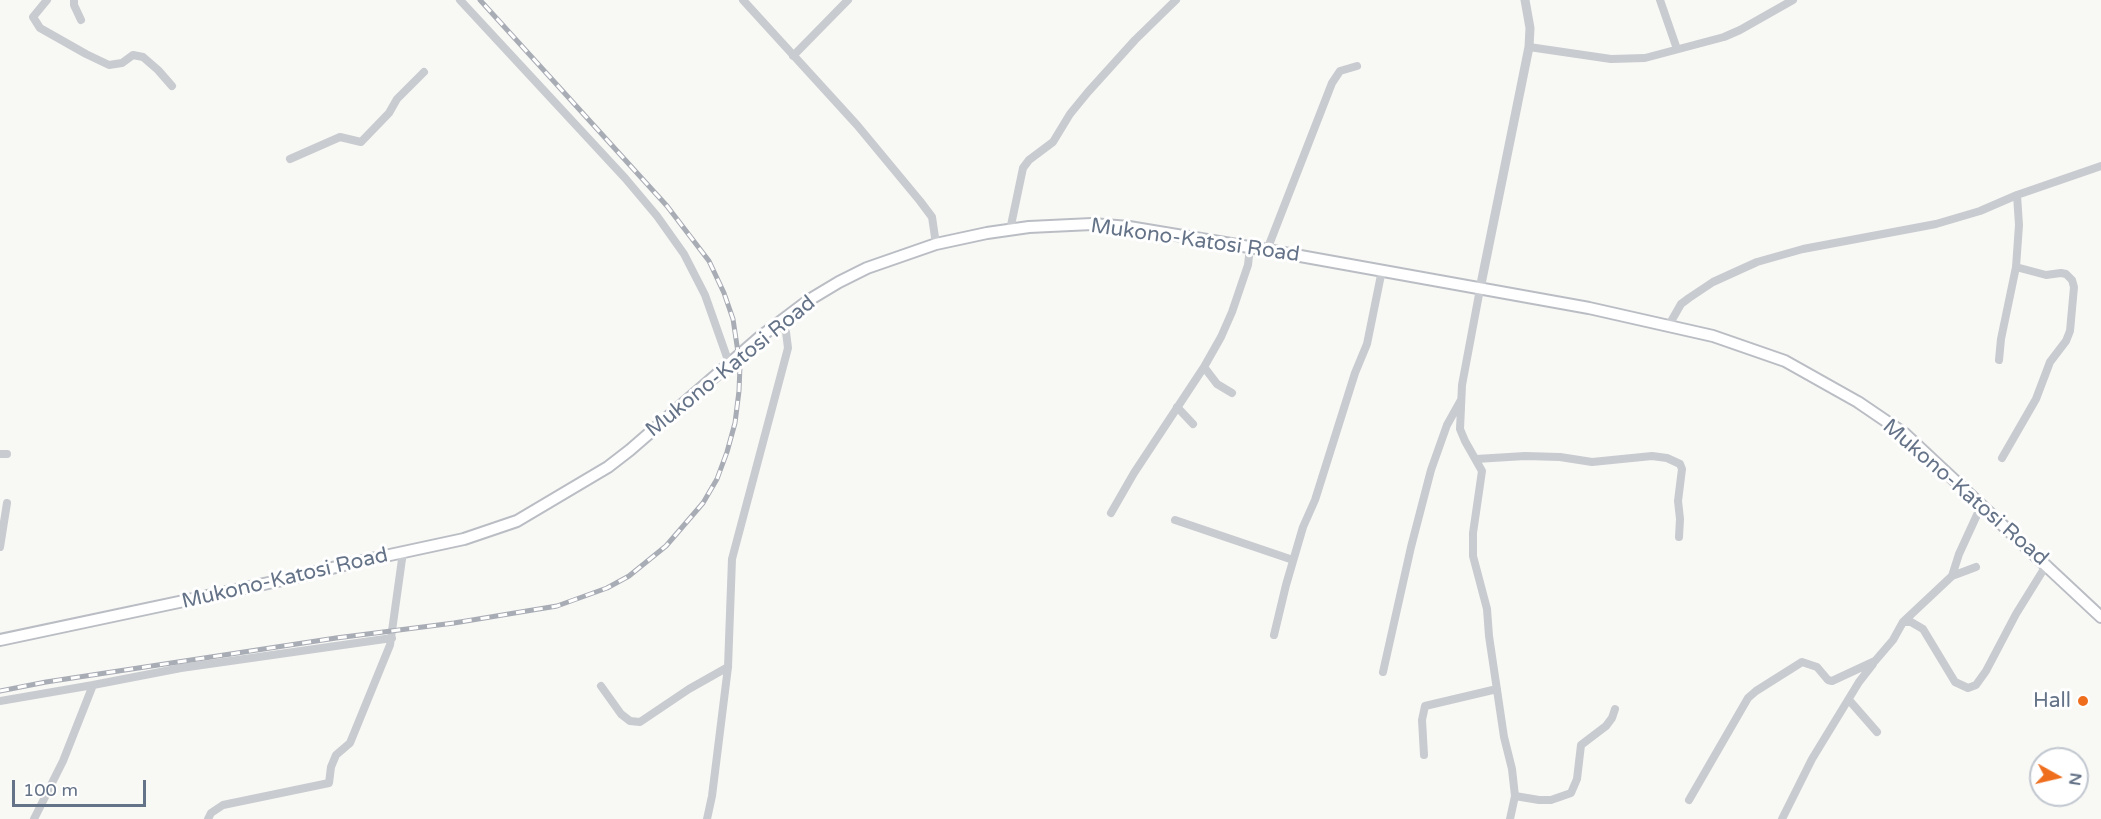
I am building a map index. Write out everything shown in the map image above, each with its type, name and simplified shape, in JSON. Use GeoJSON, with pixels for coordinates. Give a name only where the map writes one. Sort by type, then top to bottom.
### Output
{"type":"FeatureCollection","features":[{"type":"Feature","properties":{"kind":"main road","name":"Mukono-Katosi Road"},"geometry":{"type":"LineString","coordinates":[[0,640],[464,539],[517,521],[608,467],[779,323],[809,300],[867,268],[936,244],[1029,227],[1092,224],[1129,227],[1250,247],[1589,308],[1742,345],[1785,362],[1827,383],[1905,434],[2047,564],[2101,617]]}},
{"type":"Feature","properties":{"kind":"street"},"geometry":{"type":"LineString","coordinates":[[47,0],[33,17],[40,27],[109,65],[122,63],[133,55],[142,57],[172,86]]}},
{"type":"Feature","properties":{"kind":"street"},"geometry":{"type":"LineString","coordinates":[[74,0],[81,20]]}},
{"type":"Feature","properties":{"kind":"street"},"geometry":{"type":"LineString","coordinates":[[460,0],[625,178],[657,216],[684,254],[705,295],[729,363]]}},
{"type":"Feature","properties":{"kind":"street"},"geometry":{"type":"LineString","coordinates":[[743,0],[857,125],[920,201],[932,217],[936,244]]}},
{"type":"Feature","properties":{"kind":"street"},"geometry":{"type":"LineString","coordinates":[[793,56],[848,0]]}},
{"type":"Feature","properties":{"kind":"street"},"geometry":{"type":"LineString","coordinates":[[1010,230],[1023,168],[1029,160],[1053,142],[1070,114],[1088,92],[1135,40],[1176,0]]}},
{"type":"Feature","properties":{"kind":"street"},"geometry":{"type":"LineString","coordinates":[[1510,819],[1515,796],[1497,689],[1487,609],[1473,556],[1473,533],[1482,471],[1460,429],[1462,385],[1529,47],[1530,28],[1525,0]]}},
{"type":"Feature","properties":{"kind":"street"},"geometry":{"type":"LineString","coordinates":[[1660,0],[1677,49]]}},
{"type":"Feature","properties":{"kind":"street"},"geometry":{"type":"LineString","coordinates":[[1529,47],[1622,59],[1645,57],[1724,37],[1793,0]]}},
{"type":"Feature","properties":{"kind":"street"},"geometry":{"type":"LineString","coordinates":[[1267,250],[1332,83],[1340,71],[1357,66]]}},
{"type":"Feature","properties":{"kind":"street"},"geometry":{"type":"LineString","coordinates":[[290,159],[340,137],[361,142],[423,72]]}},
{"type":"Feature","properties":{"kind":"street"},"geometry":{"type":"LineString","coordinates":[[1669,326],[1682,304],[1689,298],[1713,282],[1758,262],[1803,249],[1936,224],[1980,211],[2017,195],[2101,166]]}},
{"type":"Feature","properties":{"kind":"street"},"geometry":{"type":"LineString","coordinates":[[2000,360],[2001,339],[2016,267],[2019,225],[2017,195]]}},
{"type":"Feature","properties":{"kind":"street"},"geometry":{"type":"LineString","coordinates":[[1111,513],[1221,337],[1248,265],[1250,247]]}},
{"type":"Feature","properties":{"kind":"street"},"geometry":{"type":"LineString","coordinates":[[2002,458],[2036,399],[2050,362],[2066,341],[2070,331],[2074,287],[2072,280],[2066,274],[2046,275],[2016,267]]}},
{"type":"Feature","properties":{"kind":"street"},"geometry":{"type":"LineString","coordinates":[[1274,636],[1293,560],[1355,373],[1367,344],[1382,270]]}},
{"type":"Feature","properties":{"kind":"street"},"geometry":{"type":"LineString","coordinates":[[707,819],[728,668],[732,559],[788,348],[786,332],[779,323]]}},
{"type":"Feature","properties":{"kind":"street"},"geometry":{"type":"LineString","coordinates":[[1204,367],[1217,384],[1232,393]]}},
{"type":"Feature","properties":{"kind":"street"},"geometry":{"type":"LineString","coordinates":[[1383,672],[1431,470],[1447,425],[1462,399]]}},
{"type":"Feature","properties":{"kind":"street"},"geometry":{"type":"LineString","coordinates":[[1177,407],[1194,424]]}},
{"type":"Feature","properties":{"kind":"street"},"geometry":{"type":"LineString","coordinates":[[1476,459],[1525,456],[1560,457],[1592,462],[1652,456],[1667,458],[1680,464],[1682,468],[1678,501],[1679,537]]}},
{"type":"Feature","properties":{"kind":"street"},"geometry":{"type":"LineString","coordinates":[[0,547],[7,503]]}},
{"type":"Feature","properties":{"kind":"street"},"geometry":{"type":"LineString","coordinates":[[1952,576],[1959,554],[1982,504]]}},
{"type":"Feature","properties":{"kind":"street"},"geometry":{"type":"LineString","coordinates":[[1175,520],[1293,560]]}},
{"type":"Feature","properties":{"kind":"street"},"geometry":{"type":"LineString","coordinates":[[208,819],[211,813],[223,805],[329,783],[331,767],[336,755],[350,743],[386,658],[392,638],[403,552]]}},
{"type":"Feature","properties":{"kind":"street"},"geometry":{"type":"LineString","coordinates":[[1903,622],[1911,622],[1923,629],[1955,682],[1971,688],[1986,671],[2016,614],[2047,564]]}},
{"type":"Feature","properties":{"kind":"street"},"geometry":{"type":"LineString","coordinates":[[1782,819],[1812,759],[1859,682],[1893,640],[1903,622],[1952,576],[1976,567]]}},
{"type":"Feature","properties":{"kind":"street"},"geometry":{"type":"LineString","coordinates":[[0,701],[181,668],[392,638]]}},
{"type":"Feature","properties":{"kind":"street"},"geometry":{"type":"LineString","coordinates":[[1689,800],[1742,706],[1756,691],[1802,662],[1817,668],[1828,680],[1832,681],[1875,661]]}},
{"type":"Feature","properties":{"kind":"street"},"geometry":{"type":"LineString","coordinates":[[601,686],[621,714],[630,721],[640,722],[689,689],[728,668]]}},
{"type":"Feature","properties":{"kind":"street"},"geometry":{"type":"LineString","coordinates":[[34,819],[63,762],[93,685]]}},
{"type":"Feature","properties":{"kind":"street"},"geometry":{"type":"LineString","coordinates":[[1424,754],[1422,720],[1425,706],[1497,689]]}},
{"type":"Feature","properties":{"kind":"street"},"geometry":{"type":"LineString","coordinates":[[1849,700],[1877,732]]}},
{"type":"Feature","properties":{"kind":"street"},"geometry":{"type":"LineString","coordinates":[[1515,796],[1551,800],[1571,793],[1577,779],[1581,745],[1606,726],[1615,709]]}},
{"type":"Feature","properties":{"kind":"railway"},"geometry":{"type":"LineString","coordinates":[[0,691],[46,682],[557,606],[607,588],[629,576],[666,546],[703,503],[717,479],[727,452],[735,423],[739,391],[740,366],[733,319],[724,293],[709,261],[667,206],[480,0]]}},
{"type":"Feature","properties":{"kind":"place","name":"Hall"},"geometry":{"type":"Point","coordinates":[2083,701]}}]}
